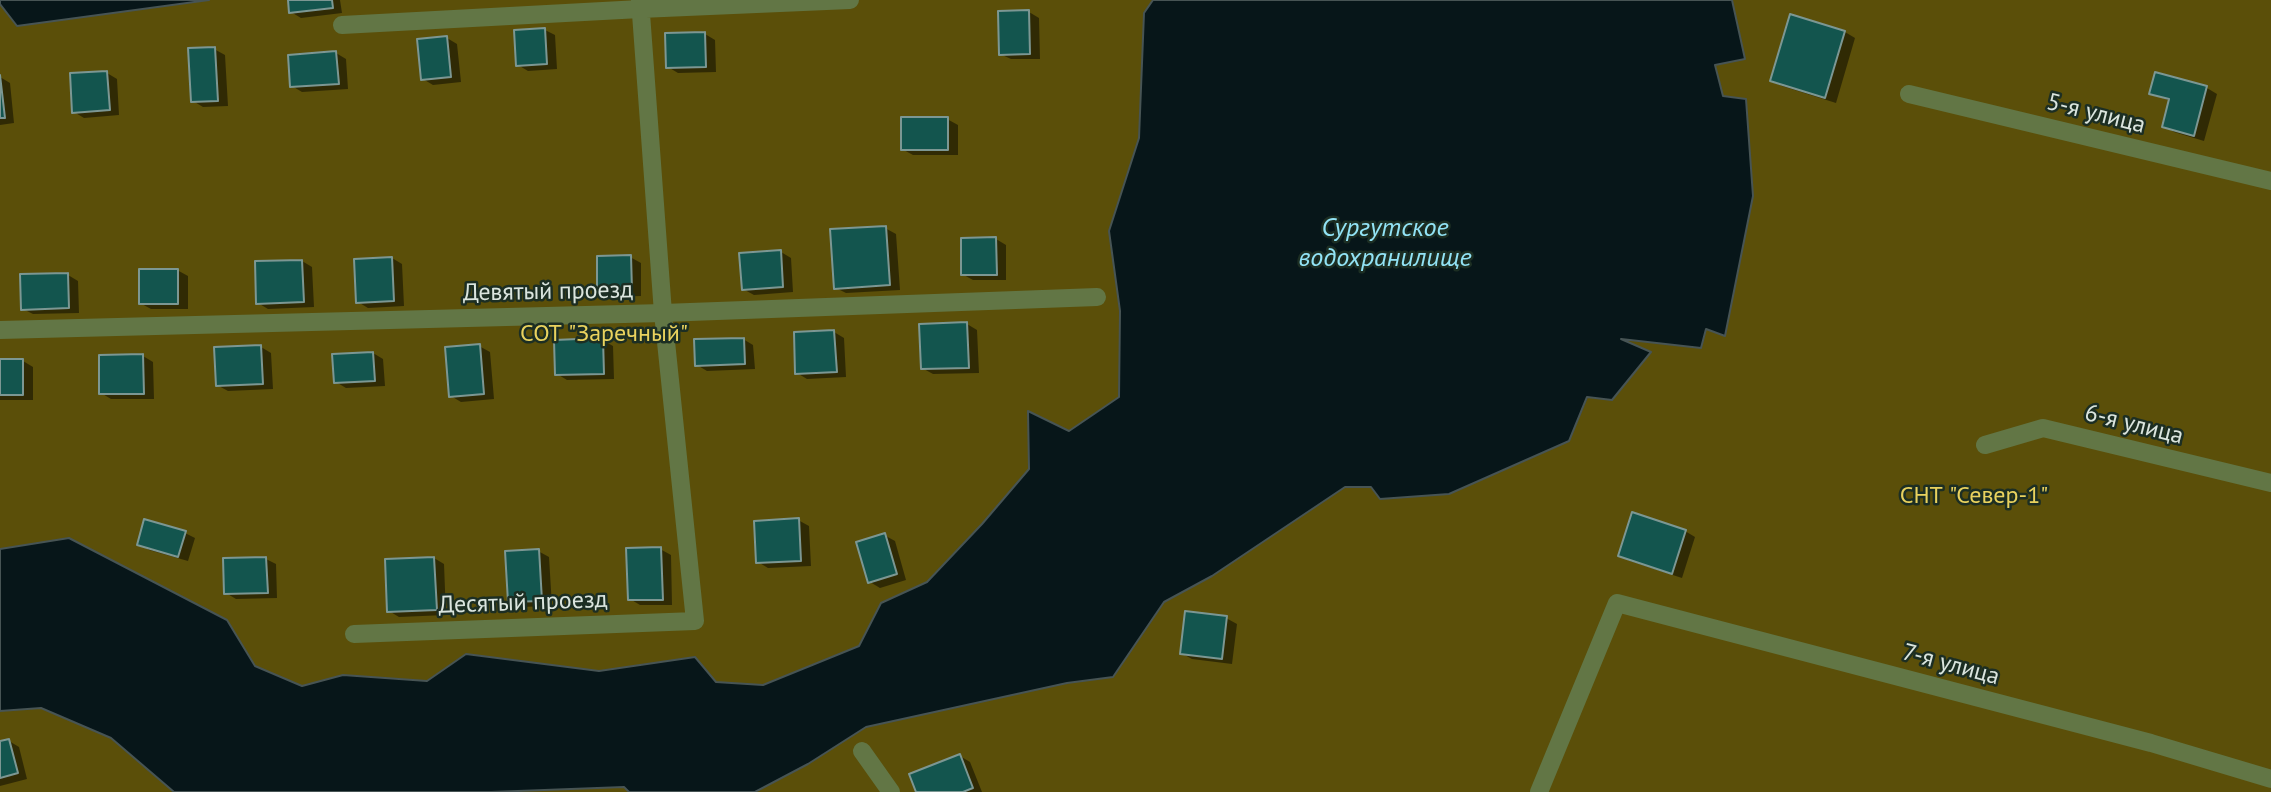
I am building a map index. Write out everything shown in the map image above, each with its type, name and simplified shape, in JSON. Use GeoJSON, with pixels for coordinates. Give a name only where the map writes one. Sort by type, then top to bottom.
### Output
{"type":"FeatureCollection","features":[{"type":"Feature","properties":{"kind":"street"},"geometry":{"type":"LineString","coordinates":[[342,25],[640,4],[850,0]]}},
{"type":"Feature","properties":{"kind":"street"},"geometry":{"type":"LineString","coordinates":[[640,4],[663,313]]}},
{"type":"Feature","properties":{"kind":"street","name":"5-я улица"},"geometry":{"type":"LineString","coordinates":[[1909,94],[2271,181]]}},
{"type":"Feature","properties":{"kind":"street","name":"Девятый проезд"},"geometry":{"type":"LineString","coordinates":[[0,330],[663,313],[1097,297]]}},
{"type":"Feature","properties":{"kind":"street","name":"Десятый проезд"},"geometry":{"type":"LineString","coordinates":[[354,634],[695,621],[663,313]]}},
{"type":"Feature","properties":{"kind":"street","name":"6-я улица"},"geometry":{"type":"LineString","coordinates":[[1985,445],[2043,428],[2271,483]]}},
{"type":"Feature","properties":{"kind":"street","name":"7-я улица"},"geometry":{"type":"LineString","coordinates":[[1539,792],[1617,603],[2151,743],[2271,779]]}},
{"type":"Feature","properties":{"kind":"street"},"geometry":{"type":"LineString","coordinates":[[862,751],[891,792]]}},
{"type":"Feature","properties":{"kind":"green space","name":"СОТ \"Заречный\""},"geometry":{"type":"Polygon","coordinates":[[[209,0],[1153,0],[1144,13],[1139,138],[1109,231],[1120,311],[1119,397],[1069,431],[1028,411],[1029,469],[927,582],[881,603],[859,646],[763,685],[716,682],[694,657],[599,671],[466,654],[427,681],[343,675],[302,686],[255,666],[227,620],[69,538],[0,549],[0,4],[17,26],[209,0]]]}},
{"type":"Feature","properties":{"kind":"green space","name":"СНТ \"Север-1\""},"geometry":{"type":"Polygon","coordinates":[[[1732,0],[2271,0],[2271,792],[755,792],[808,764],[866,727],[1067,683],[1113,677],[1164,602],[1212,576],[1345,487],[1371,487],[1381,499],[1449,494],[1569,441],[1588,397],[1612,399],[1650,353],[1618,339],[1701,347],[1706,329],[1723,97],[1715,64],[1744,59],[1732,0]]]}},
{"type":"Feature","properties":{"kind":"green space"},"geometry":{"type":"Polygon","coordinates":[[[41,708],[111,738],[174,792],[0,792],[0,711],[41,708]]]}},
{"type":"Feature","properties":{"kind":"green space"},"geometry":{"type":"Polygon","coordinates":[[[624,787],[629,792],[491,792],[624,787]]]}},
{"type":"Feature","properties":{"kind":"water"},"geometry":{"type":"Polygon","coordinates":[[[0,0],[209,0],[17,26],[0,4],[0,0]]]}},
{"type":"Feature","properties":{"kind":"water","name":"Сургутское водохранилище"},"geometry":{"type":"Polygon","coordinates":[[[1153,0],[1732,0],[1745,59],[1715,65],[1723,96],[1746,99],[1753,196],[1725,336],[1706,329],[1701,348],[1621,339],[1651,352],[1612,400],[1587,397],[1569,441],[1449,494],[1380,499],[1371,487],[1345,487],[1212,576],[1164,602],[1113,677],[1067,683],[866,727],[808,764],[755,792],[629,792],[624,787],[491,792],[174,792],[111,738],[41,708],[0,711],[0,549],[69,538],[227,620],[255,666],[302,686],[343,675],[427,681],[466,654],[599,671],[695,657],[716,682],[763,685],[859,646],[881,603],[927,582],[1029,469],[1028,411],[1069,431],[1119,397],[1120,311],[1109,231],[1139,138],[1144,13],[1153,0]]]}},
{"type":"Feature","properties":{"kind":"building"},"geometry":{"type":"Polygon","coordinates":[[[288,0],[332,0],[333,8],[289,13],[288,0]]]}},
{"type":"Feature","properties":{"kind":"building"},"geometry":{"type":"Polygon","coordinates":[[[1029,10],[1030,54],[999,55],[998,11],[1029,10]]]}},
{"type":"Feature","properties":{"kind":"building"},"geometry":{"type":"Polygon","coordinates":[[[1790,14],[1845,31],[1825,98],[1770,81],[1790,14]]]}},
{"type":"Feature","properties":{"kind":"building"},"geometry":{"type":"Polygon","coordinates":[[[545,28],[547,64],[516,66],[514,30],[545,28]]]}},
{"type":"Feature","properties":{"kind":"building"},"geometry":{"type":"Polygon","coordinates":[[[705,32],[706,67],[666,68],[665,33],[705,32]]]}},
{"type":"Feature","properties":{"kind":"building"},"geometry":{"type":"Polygon","coordinates":[[[447,36],[451,77],[421,80],[417,39],[447,36]]]}},
{"type":"Feature","properties":{"kind":"building"},"geometry":{"type":"Polygon","coordinates":[[[215,47],[218,101],[191,102],[188,48],[215,47]]]}},
{"type":"Feature","properties":{"kind":"building"},"geometry":{"type":"Polygon","coordinates":[[[336,51],[339,84],[290,87],[288,55],[336,51]]]}},
{"type":"Feature","properties":{"kind":"building"},"geometry":{"type":"Polygon","coordinates":[[[107,71],[110,110],[72,113],[70,73],[107,71]]]}},
{"type":"Feature","properties":{"kind":"building"},"geometry":{"type":"Polygon","coordinates":[[[2155,72],[2207,86],[2194,136],[2162,127],[2169,99],[2149,94],[2155,72]]]}},
{"type":"Feature","properties":{"kind":"building"},"geometry":{"type":"Polygon","coordinates":[[[0,75],[5,118],[0,118],[0,75]]]}},
{"type":"Feature","properties":{"kind":"building"},"geometry":{"type":"Polygon","coordinates":[[[901,117],[948,117],[948,150],[901,150],[901,117]]]}},
{"type":"Feature","properties":{"kind":"building"},"geometry":{"type":"Polygon","coordinates":[[[886,226],[890,285],[834,289],[830,229],[886,226]]]}},
{"type":"Feature","properties":{"kind":"building"},"geometry":{"type":"Polygon","coordinates":[[[996,237],[997,275],[961,275],[961,238],[996,237]]]}},
{"type":"Feature","properties":{"kind":"building"},"geometry":{"type":"Polygon","coordinates":[[[781,250],[783,287],[742,290],[739,253],[781,250]]]}},
{"type":"Feature","properties":{"kind":"building"},"geometry":{"type":"Polygon","coordinates":[[[631,255],[632,291],[597,292],[597,256],[631,255]]]}},
{"type":"Feature","properties":{"kind":"building"},"geometry":{"type":"Polygon","coordinates":[[[392,257],[394,301],[356,303],[354,259],[392,257]]]}},
{"type":"Feature","properties":{"kind":"building"},"geometry":{"type":"Polygon","coordinates":[[[302,260],[304,302],[256,304],[255,261],[302,260]]]}},
{"type":"Feature","properties":{"kind":"building"},"geometry":{"type":"Polygon","coordinates":[[[139,269],[178,269],[178,304],[139,304],[139,269]]]}},
{"type":"Feature","properties":{"kind":"building"},"geometry":{"type":"Polygon","coordinates":[[[68,273],[69,308],[21,310],[20,274],[68,273]]]}},
{"type":"Feature","properties":{"kind":"building"},"geometry":{"type":"Polygon","coordinates":[[[967,322],[969,368],[921,369],[919,324],[967,322]]]}},
{"type":"Feature","properties":{"kind":"building"},"geometry":{"type":"Polygon","coordinates":[[[834,330],[837,372],[795,374],[794,332],[834,330]]]}},
{"type":"Feature","properties":{"kind":"building"},"geometry":{"type":"Polygon","coordinates":[[[603,338],[604,374],[555,375],[554,340],[603,338]]]}},
{"type":"Feature","properties":{"kind":"building"},"geometry":{"type":"Polygon","coordinates":[[[744,338],[745,364],[695,366],[694,339],[744,338]]]}},
{"type":"Feature","properties":{"kind":"building"},"geometry":{"type":"Polygon","coordinates":[[[480,344],[484,394],[449,397],[445,347],[480,344]]]}},
{"type":"Feature","properties":{"kind":"building"},"geometry":{"type":"Polygon","coordinates":[[[261,345],[263,384],[216,386],[214,347],[261,345]]]}},
{"type":"Feature","properties":{"kind":"building"},"geometry":{"type":"Polygon","coordinates":[[[373,352],[375,381],[334,383],[332,354],[373,352]]]}},
{"type":"Feature","properties":{"kind":"building"},"geometry":{"type":"Polygon","coordinates":[[[143,354],[144,394],[99,394],[99,355],[143,354]]]}},
{"type":"Feature","properties":{"kind":"building"},"geometry":{"type":"Polygon","coordinates":[[[0,359],[23,359],[23,395],[0,395],[0,359]]]}},
{"type":"Feature","properties":{"kind":"building"},"geometry":{"type":"Polygon","coordinates":[[[1632,512],[1686,530],[1672,574],[1618,556],[1632,512]]]}},
{"type":"Feature","properties":{"kind":"building"},"geometry":{"type":"Polygon","coordinates":[[[799,518],[801,561],[756,563],[754,521],[799,518]]]}},
{"type":"Feature","properties":{"kind":"building"},"geometry":{"type":"Polygon","coordinates":[[[144,519],[186,531],[178,557],[137,545],[144,519]]]}},
{"type":"Feature","properties":{"kind":"building"},"geometry":{"type":"Polygon","coordinates":[[[885,533],[897,574],[868,583],[856,542],[885,533]]]}},
{"type":"Feature","properties":{"kind":"building"},"geometry":{"type":"Polygon","coordinates":[[[661,547],[663,600],[628,600],[626,548],[661,547]]]}},
{"type":"Feature","properties":{"kind":"building"},"geometry":{"type":"Polygon","coordinates":[[[539,549],[542,601],[508,602],[505,551],[539,549]]]}},
{"type":"Feature","properties":{"kind":"building"},"geometry":{"type":"Polygon","coordinates":[[[266,557],[268,593],[224,594],[223,558],[266,557]]]}},
{"type":"Feature","properties":{"kind":"building"},"geometry":{"type":"Polygon","coordinates":[[[434,557],[437,610],[387,612],[385,559],[434,557]]]}},
{"type":"Feature","properties":{"kind":"building"},"geometry":{"type":"Polygon","coordinates":[[[1185,611],[1227,616],[1222,659],[1180,654],[1185,611]]]}},
{"type":"Feature","properties":{"kind":"building"},"geometry":{"type":"Polygon","coordinates":[[[9,739],[18,773],[0,778],[0,741],[9,739]]]}},
{"type":"Feature","properties":{"kind":"building"},"geometry":{"type":"Polygon","coordinates":[[[960,754],[973,788],[963,792],[916,792],[909,774],[960,754]]]}}]}
